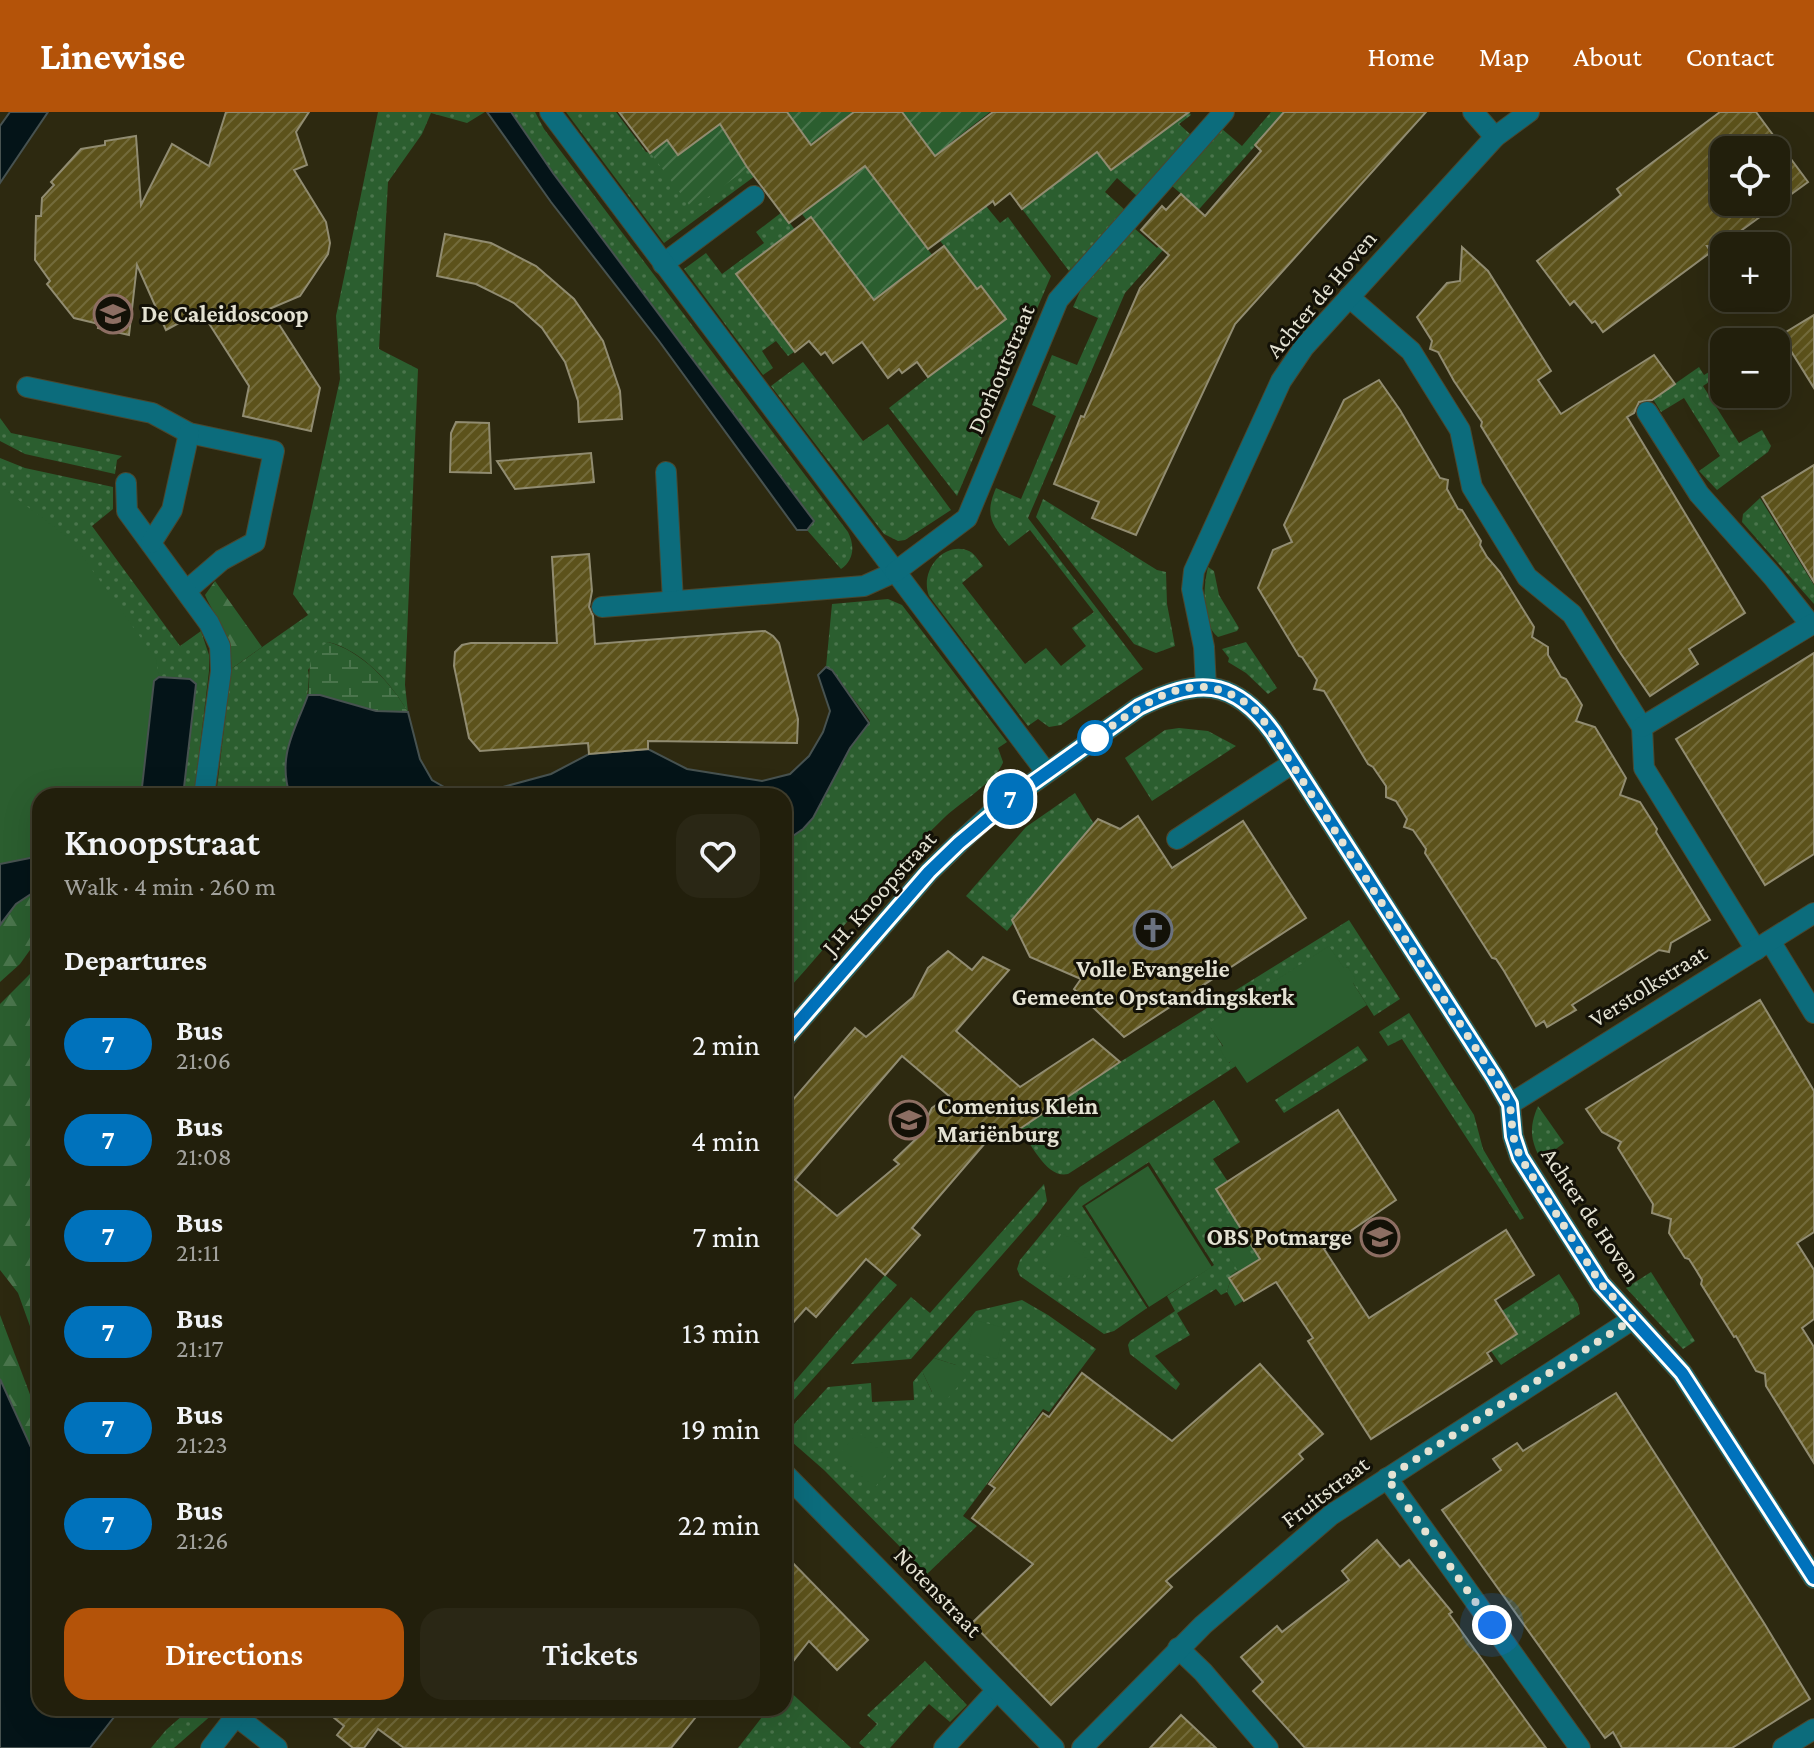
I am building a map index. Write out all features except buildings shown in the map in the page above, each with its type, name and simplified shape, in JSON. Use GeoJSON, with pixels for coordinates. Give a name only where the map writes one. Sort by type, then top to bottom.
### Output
{"type":"FeatureCollection","features":[{"type":"Feature","properties":{"kind":"street"},"geometry":{"type":"LineString","coordinates":[[550,112],[1046,772]]}},
{"type":"Feature","properties":{"kind":"street","name":"Dorhoutstraat"},"geometry":{"type":"LineString","coordinates":[[602,607],[864,586],[895,572],[967,518],[1058,300],[1224,112]]}},
{"type":"Feature","properties":{"kind":"street"},"geometry":{"type":"LineString","coordinates":[[1473,112],[1495,137]]}},
{"type":"Feature","properties":{"kind":"street","name":"Achter de Hoven"},"geometry":{"type":"LineString","coordinates":[[1529,112],[1495,137],[1304,347],[1281,381],[1198,557],[1192,589],[1204,647],[1206,687],[1234,694],[1250,705],[1293,763],[1510,1104],[1513,1136],[1520,1157],[1601,1284],[1682,1373],[1814,1578]]}},
{"type":"Feature","properties":{"kind":"street"},"geometry":{"type":"LineString","coordinates":[[663,264],[754,196]]}},
{"type":"Feature","properties":{"kind":"street"},"geometry":{"type":"LineString","coordinates":[[1349,297],[1411,351],[1460,430],[1472,487],[1527,577],[1572,614],[1642,727],[1644,768],[1763,945],[1814,1013]]}},
{"type":"Feature","properties":{"kind":"street"},"geometry":{"type":"LineString","coordinates":[[27,387],[152,413],[189,433],[274,451],[255,542],[222,560],[186,591]]}},
{"type":"Feature","properties":{"kind":"street"},"geometry":{"type":"LineString","coordinates":[[1642,727],[1813,624],[1699,494],[1647,412]]}},
{"type":"Feature","properties":{"kind":"street"},"geometry":{"type":"LineString","coordinates":[[151,543],[172,510],[189,433]]}},
{"type":"Feature","properties":{"kind":"street"},"geometry":{"type":"LineString","coordinates":[[666,472],[673,601]]}},
{"type":"Feature","properties":{"kind":"street"},"geometry":{"type":"LineString","coordinates":[[126,483],[127,511],[209,623],[220,646],[221,671],[205,788]]}},
{"type":"Feature","properties":{"kind":"street","name":"J.H. Knoopstraat"},"geometry":{"type":"LineString","coordinates":[[792,1030],[929,872],[995,810],[1139,707],[1176,691],[1206,687]]}},
{"type":"Feature","properties":{"kind":"street"},"geometry":{"type":"LineString","coordinates":[[1177,839],[1293,763]]}},
{"type":"Feature","properties":{"kind":"street","name":"Verstolkstraat"},"geometry":{"type":"LineString","coordinates":[[1510,1104],[1814,913]]}},
{"type":"Feature","properties":{"kind":"street","name":"Fruitstraat"},"geometry":{"type":"LineString","coordinates":[[1082,1748],[1178,1648],[1331,1515],[1633,1319]]}},
{"type":"Feature","properties":{"kind":"street"},"geometry":{"type":"LineString","coordinates":[[1387,1478],[1580,1748]]}},
{"type":"Feature","properties":{"kind":"street","name":"Notenstraat"},"geometry":{"type":"LineString","coordinates":[[792,1481],[1054,1748]]}},
{"type":"Feature","properties":{"kind":"street"},"geometry":{"type":"LineString","coordinates":[[1178,1648],[1203,1672],[1268,1748]]}},
{"type":"Feature","properties":{"kind":"street"},"geometry":{"type":"LineString","coordinates":[[944,1748],[997,1690]]}},
{"type":"Feature","properties":{"kind":"street"},"geometry":{"type":"LineString","coordinates":[[211,1748],[236,1716]]}},
{"type":"Feature","properties":{"kind":"street"},"geometry":{"type":"LineString","coordinates":[[243,1716],[277,1748]]}},
{"type":"Feature","properties":{"kind":"street"},"geometry":{"type":"LineString","coordinates":[[1783,1748],[1814,1729]]}},
{"type":"Feature","properties":{"kind":"green space"},"geometry":{"type":"Polygon","coordinates":[[[378,112],[485,112],[467,123],[431,113],[422,134],[388,182],[379,349],[418,369],[405,685],[408,712],[393,690],[364,660],[328,642],[308,670],[305,708],[288,788],[217,788],[231,669],[308,615],[293,594],[340,379],[336,316],[378,112]]]}},
{"type":"Feature","properties":{"kind":"green space"},"geometry":{"type":"Polygon","coordinates":[[[511,112],[535,112],[544,129],[848,532],[852,552],[841,569],[807,530],[813,521],[553,173],[511,112]]]}},
{"type":"Feature","properties":{"kind":"green space"},"geometry":{"type":"Polygon","coordinates":[[[566,112],[616,112],[646,152],[748,168],[755,176],[664,243],[566,112]]]}},
{"type":"Feature","properties":{"kind":"green space"},"geometry":{"type":"Polygon","coordinates":[[[733,112],[748,168],[692,209],[649,151],[665,138],[677,154],[733,112]]]}},
{"type":"Feature","properties":{"kind":"green space"},"geometry":{"type":"Polygon","coordinates":[[[784,112],[853,112],[809,145],[784,112]]]}},
{"type":"Feature","properties":{"kind":"green space"},"geometry":{"type":"Polygon","coordinates":[[[902,112],[990,112],[949,144],[962,162],[946,171],[902,112]]]}},
{"type":"Feature","properties":{"kind":"green space"},"geometry":{"type":"Polygon","coordinates":[[[1189,112],[1191,115],[1179,124],[1191,135],[1137,196],[1117,178],[1105,192],[1125,210],[1069,271],[1022,209],[1097,152],[1111,170],[1189,112]]]}},
{"type":"Feature","properties":{"kind":"green space"},"geometry":{"type":"Polygon","coordinates":[[[1271,112],[1285,112],[1125,293],[1028,518],[1143,669],[1061,725],[1049,727],[1038,719],[1028,726],[929,596],[927,586],[931,567],[951,550],[960,549],[975,555],[983,566],[962,583],[1025,664],[1046,648],[1061,666],[1086,646],[1072,628],[1094,612],[1030,530],[1009,546],[992,519],[992,498],[996,488],[1021,499],[1056,416],[1032,405],[1052,355],[1077,365],[1098,318],[1073,307],[1082,287],[1134,228],[1157,248],[1185,216],[1183,213],[1192,203],[1172,186],[1222,129],[1242,146],[1271,112]]]}},
{"type":"Feature","properties":{"kind":"green space"},"geometry":{"type":"Polygon","coordinates":[[[865,166],[936,260],[916,268],[874,300],[831,253],[802,214],[865,166]]]}},
{"type":"Feature","properties":{"kind":"green space"},"geometry":{"type":"Polygon","coordinates":[[[909,200],[979,211],[986,206],[1000,223],[1008,217],[1051,276],[957,496],[889,408],[1004,318],[981,286],[976,288],[909,200]]]}},
{"type":"Feature","properties":{"kind":"green space"},"geometry":{"type":"Polygon","coordinates":[[[782,212],[798,234],[767,250],[736,274],[794,352],[788,356],[776,341],[762,351],[773,368],[763,375],[684,269],[706,253],[722,274],[764,243],[756,232],[782,212]]]}},
{"type":"Feature","properties":{"kind":"green space"},"geometry":{"type":"Polygon","coordinates":[[[803,362],[863,441],[888,424],[951,510],[905,540],[898,541],[884,534],[771,386],[803,362]]]}},
{"type":"Feature","properties":{"kind":"green space"},"geometry":{"type":"Polygon","coordinates":[[[1699,367],[1704,375],[1710,371],[1710,381],[1703,386],[1710,397],[1710,408],[1717,408],[1739,443],[1762,430],[1771,446],[1768,452],[1717,490],[1699,471],[1720,456],[1684,398],[1661,412],[1653,399],[1699,367]]]}},
{"type":"Feature","properties":{"kind":"green space"},"geometry":{"type":"Polygon","coordinates":[[[0,418],[11,433],[122,456],[117,460],[115,474],[25,454],[0,441],[0,418]]]}},
{"type":"Feature","properties":{"kind":"green space"},"geometry":{"type":"Polygon","coordinates":[[[0,458],[25,468],[113,487],[113,509],[92,526],[180,646],[201,631],[209,655],[209,671],[195,788],[184,788],[196,684],[159,677],[142,788],[32,788],[32,858],[0,864],[0,458]]]}},
{"type":"Feature","properties":{"kind":"green space"},"geometry":{"type":"Polygon","coordinates":[[[0,486],[70,539],[156,659],[159,677],[154,681],[142,788],[32,788],[32,858],[0,864],[0,486]]]}},
{"type":"Feature","properties":{"kind":"green space"},"geometry":{"type":"Polygon","coordinates":[[[1760,498],[1814,585],[1814,604],[1742,522],[1743,514],[1760,498]]]}},
{"type":"Feature","properties":{"kind":"green space"},"geometry":{"type":"Polygon","coordinates":[[[1043,499],[1157,570],[1166,572],[1167,604],[1175,646],[1156,653],[1134,644],[1036,517],[1043,499]]]}},
{"type":"Feature","properties":{"kind":"green space"},"geometry":{"type":"Polygon","coordinates":[[[1208,567],[1214,571],[1219,595],[1239,628],[1218,637],[1212,631],[1206,614],[1204,595],[1208,567]]]}},
{"type":"Feature","properties":{"kind":"green space"},"geometry":{"type":"Polygon","coordinates":[[[215,581],[262,647],[231,669],[227,637],[205,595],[215,581]]]}},
{"type":"Feature","properties":{"kind":"green space"},"geometry":{"type":"Polygon","coordinates":[[[888,599],[902,605],[1007,742],[998,748],[1003,762],[1000,769],[946,816],[904,859],[792,985],[792,837],[813,818],[850,748],[870,721],[832,670],[826,667],[832,604],[888,599]]]}},
{"type":"Feature","properties":{"kind":"green space"},"geometry":{"type":"Polygon","coordinates":[[[328,642],[364,660],[393,690],[408,712],[376,711],[320,695],[308,695],[312,659],[328,642]]]}},
{"type":"Feature","properties":{"kind":"green space"},"geometry":{"type":"Polygon","coordinates":[[[1246,642],[1277,688],[1268,694],[1246,673],[1228,662],[1229,658],[1222,649],[1246,642]]]}},
{"type":"Feature","properties":{"kind":"green space"},"geometry":{"type":"Polygon","coordinates":[[[1165,730],[1208,731],[1236,746],[1152,801],[1125,758],[1165,730]]]}},
{"type":"Feature","properties":{"kind":"green space"},"geometry":{"type":"Polygon","coordinates":[[[1075,793],[1094,824],[1007,931],[966,896],[1026,827],[1075,793]]]}},
{"type":"Feature","properties":{"kind":"green space"},"geometry":{"type":"Polygon","coordinates":[[[32,893],[32,947],[20,964],[0,982],[0,925],[16,904],[32,893]]]}},
{"type":"Feature","properties":{"kind":"green space"},"geometry":{"type":"Polygon","coordinates":[[[1349,920],[1400,999],[1374,1016],[1353,983],[1348,967],[1344,969],[1329,947],[1209,1024],[1229,1063],[1232,1060],[1236,1066],[1068,1174],[1053,1171],[1041,1159],[1020,1129],[1120,1062],[1349,920]]]}},
{"type":"Feature","properties":{"kind":"green space"},"geometry":{"type":"Polygon","coordinates":[[[1329,946],[1344,968],[1348,967],[1356,980],[1353,983],[1367,1005],[1247,1083],[1232,1061],[1228,1063],[1220,1049],[1223,1046],[1208,1024],[1329,946]]]}},
{"type":"Feature","properties":{"kind":"green space"},"geometry":{"type":"Polygon","coordinates":[[[32,972],[32,1332],[18,1293],[0,1270],[0,1004],[32,972]]]}},
{"type":"Feature","properties":{"kind":"green space"},"geometry":{"type":"Polygon","coordinates":[[[1409,1013],[1474,1115],[1483,1149],[1524,1218],[1520,1220],[1402,1039],[1388,1046],[1379,1032],[1409,1013]]]}},
{"type":"Feature","properties":{"kind":"green space"},"geometry":{"type":"Polygon","coordinates":[[[1358,1046],[1368,1060],[1284,1113],[1275,1100],[1358,1046]]]}},
{"type":"Feature","properties":{"kind":"green space"},"geometry":{"type":"Polygon","coordinates":[[[1214,1100],[1240,1142],[1213,1159],[1228,1182],[1216,1189],[1260,1257],[1232,1274],[1227,1292],[1221,1295],[1216,1289],[1177,1313],[1190,1335],[1155,1356],[1180,1384],[1176,1390],[1130,1354],[1128,1345],[1175,1311],[1167,1296],[1214,1265],[1149,1162],[1082,1206],[1147,1308],[1114,1331],[1104,1334],[1020,1276],[1017,1269],[1020,1260],[1080,1187],[1214,1100]]]}},
{"type":"Feature","properties":{"kind":"green space"},"geometry":{"type":"Polygon","coordinates":[[[1538,1106],[1564,1143],[1541,1160],[1532,1133],[1538,1106]]]}},
{"type":"Feature","properties":{"kind":"green space"},"geometry":{"type":"Polygon","coordinates":[[[1148,1166],[1212,1267],[1149,1307],[1085,1206],[1148,1166]]]}},
{"type":"Feature","properties":{"kind":"green space"},"geometry":{"type":"Polygon","coordinates":[[[1044,1184],[1047,1201],[1037,1215],[911,1359],[851,1364],[911,1297],[930,1313],[1044,1184]]]}},
{"type":"Feature","properties":{"kind":"green space"},"geometry":{"type":"Polygon","coordinates":[[[1234,1228],[1255,1259],[1260,1257],[1275,1281],[1235,1306],[1227,1292],[1232,1274],[1238,1271],[1218,1238],[1234,1228]]]}},
{"type":"Feature","properties":{"kind":"green space"},"geometry":{"type":"Polygon","coordinates":[[[1062,1233],[1086,1248],[1082,1255],[1092,1262],[1081,1280],[1070,1273],[1066,1280],[1042,1265],[1062,1233]]]}},
{"type":"Feature","properties":{"kind":"green space"},"geometry":{"type":"Polygon","coordinates":[[[1651,1272],[1695,1341],[1683,1349],[1626,1288],[1651,1272]]]}},
{"type":"Feature","properties":{"kind":"green space"},"geometry":{"type":"Polygon","coordinates":[[[1559,1274],[1578,1304],[1580,1314],[1501,1365],[1491,1351],[1517,1334],[1502,1311],[1559,1274]]]}},
{"type":"Feature","properties":{"kind":"green space"},"geometry":{"type":"Polygon","coordinates":[[[885,1275],[897,1285],[792,1402],[792,1385],[885,1275]]]}},
{"type":"Feature","properties":{"kind":"green space"},"geometry":{"type":"Polygon","coordinates":[[[1022,1300],[1096,1349],[1049,1412],[1043,1409],[963,1516],[977,1526],[927,1574],[792,1442],[792,1426],[828,1387],[871,1383],[872,1402],[914,1400],[913,1382],[922,1371],[932,1392],[956,1365],[934,1358],[976,1311],[1022,1300]]]}},
{"type":"Feature","properties":{"kind":"green space"},"geometry":{"type":"Polygon","coordinates":[[[0,1315],[32,1400],[32,1449],[0,1379],[0,1315]]]}},
{"type":"Feature","properties":{"kind":"green space"},"geometry":{"type":"Polygon","coordinates":[[[974,1320],[1005,1328],[997,1359],[967,1351],[974,1320]]]}},
{"type":"Feature","properties":{"kind":"green space"},"geometry":{"type":"Polygon","coordinates":[[[934,1358],[956,1365],[967,1376],[944,1403],[932,1392],[922,1371],[934,1358]]]}},
{"type":"Feature","properties":{"kind":"green space"},"geometry":{"type":"Polygon","coordinates":[[[858,1432],[895,1463],[875,1487],[838,1456],[858,1432]]]}},
{"type":"Feature","properties":{"kind":"green space"},"geometry":{"type":"Polygon","coordinates":[[[925,1661],[967,1705],[950,1722],[929,1704],[890,1748],[865,1748],[859,1743],[877,1724],[867,1715],[925,1661]]]}},
{"type":"Feature","properties":{"kind":"green space"},"geometry":{"type":"Polygon","coordinates":[[[792,1693],[851,1748],[738,1748],[763,1716],[792,1716],[792,1693]]]}},
{"type":"Feature","properties":{"kind":"green space"},"geometry":{"type":"Polygon","coordinates":[[[182,1716],[211,1716],[174,1748],[151,1748],[182,1716]]]}},
{"type":"Feature","properties":{"kind":"shaded area"},"geometry":{"type":"Polygon","coordinates":[[[10,112],[48,112],[0,183],[0,126],[10,112]]]}},
{"type":"Feature","properties":{"kind":"shaded area"},"geometry":{"type":"Polygon","coordinates":[[[487,112],[511,112],[553,173],[814,521],[807,530],[797,530],[487,112]]]}},
{"type":"Feature","properties":{"kind":"shaded area"},"geometry":{"type":"Polygon","coordinates":[[[826,667],[832,670],[869,723],[850,748],[813,818],[792,837],[792,788],[497,788],[551,774],[589,754],[648,749],[687,769],[762,781],[790,774],[809,756],[823,732],[830,711],[818,675],[826,667]]]}},
{"type":"Feature","properties":{"kind":"shaded area"},"geometry":{"type":"Polygon","coordinates":[[[159,677],[190,679],[196,684],[184,788],[142,788],[154,681],[159,677]]]}},
{"type":"Feature","properties":{"kind":"shaded area"},"geometry":{"type":"Polygon","coordinates":[[[308,695],[320,695],[376,711],[408,712],[420,759],[432,780],[446,788],[288,788],[286,768],[289,744],[308,695]]]}},
{"type":"Feature","properties":{"kind":"shaded area"},"geometry":{"type":"Polygon","coordinates":[[[32,858],[32,893],[16,904],[0,925],[0,864],[32,858]]]}},
{"type":"Feature","properties":{"kind":"shaded area"},"geometry":{"type":"Polygon","coordinates":[[[0,1379],[32,1449],[32,1716],[115,1716],[90,1748],[0,1748],[0,1379]]]}},
{"type":"Feature","properties":{"kind":"bus line","name":"7"},"geometry":{"type":"LineString","coordinates":[[792,1030],[929,872],[995,810],[1139,707],[1155,699],[1191,687],[1223,689],[1234,694],[1250,705],[1273,732],[1495,1078],[1510,1104],[1513,1136],[1520,1157],[1601,1284],[1682,1373],[1814,1578]]}},
{"type":"Feature","properties":{"kind":"place","name":"De Caleidoscoop"},"geometry":{"type":"Point","coordinates":[113,314]}},
{"type":"Feature","properties":{"kind":"place","name":"Volle Evangelie Gemeente Opstandingskerk"},"geometry":{"type":"Point","coordinates":[1153,930]}},
{"type":"Feature","properties":{"kind":"place","name":"Comenius Klein Mariënburg"},"geometry":{"type":"Point","coordinates":[909,1120]}},
{"type":"Feature","properties":{"kind":"place","name":"OBS Potmarge"},"geometry":{"type":"Point","coordinates":[1380,1237]}},
{"type":"Feature","properties":{"kind":"route"},"geometry":{"type":"LineString","coordinates":[[1095,738],[1092,740],[1139,707],[1191,687],[1223,689],[1243,700],[1260,715],[1495,1078],[1510,1104],[1513,1136],[1520,1157],[1601,1284],[1633,1319],[1387,1478],[1492,1625]]}}]}
